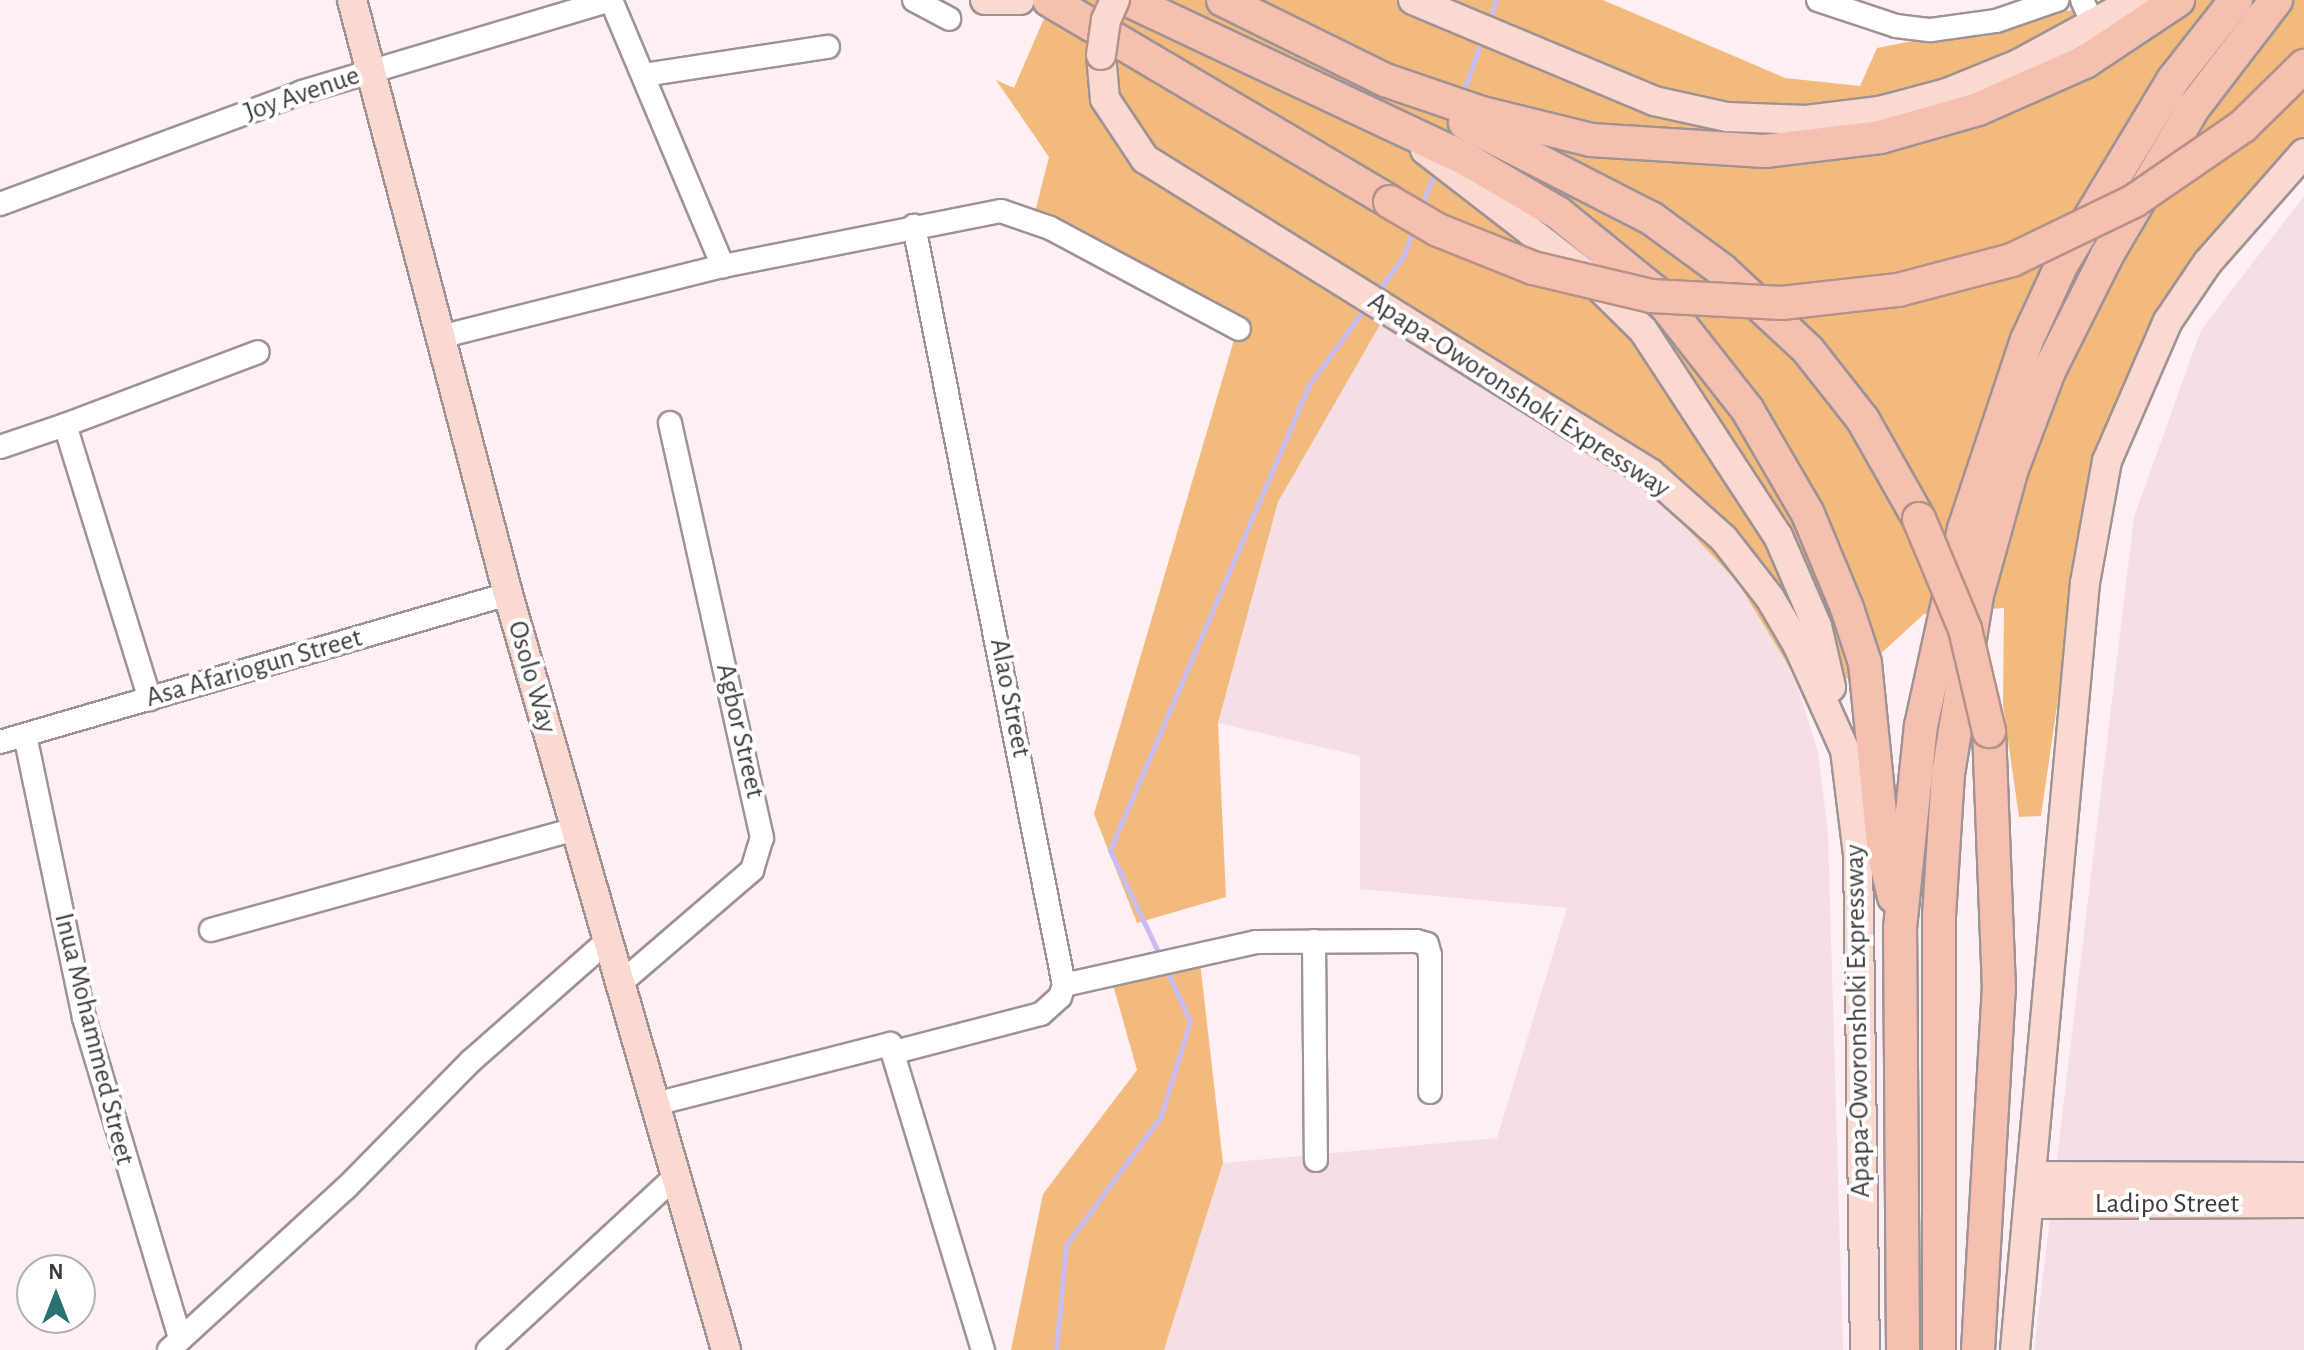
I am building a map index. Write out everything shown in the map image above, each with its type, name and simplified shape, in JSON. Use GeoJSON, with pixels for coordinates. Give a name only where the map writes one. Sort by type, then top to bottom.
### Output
{"type":"FeatureCollection","features":[{"type":"Feature","properties":{"kind":"highway"},"geometry":{"type":"LineString","coordinates":[[1049,0],[1390,202],[1485,251],[1579,281],[1651,296],[1782,303],[1898,290],[2012,260],[2134,201],[2243,126],[2304,66]]}},
{"type":"Feature","properties":{"kind":"highway"},"geometry":{"type":"LineString","coordinates":[[1128,0],[1374,114],[1479,120],[1591,140],[1672,149],[1765,151],[1880,137],[1978,109],[2085,62],[2178,0]]}},
{"type":"Feature","properties":{"kind":"highway"},"geometry":{"type":"LineString","coordinates":[[1223,0],[1385,80],[1460,165],[1558,213],[1654,291],[1747,409],[1808,514],[1865,663],[1884,855],[1900,928]]}},
{"type":"Feature","properties":{"kind":"highway","name":"Apapa-Oworonshoki Expressway"},"geometry":{"type":"LineString","coordinates":[[1903,1350],[1900,928],[1921,726],[1935,647],[1990,439],[2027,340],[2062,264],[2173,80],[2236,0]]}},
{"type":"Feature","properties":{"kind":"highway"},"geometry":{"type":"LineString","coordinates":[[1939,1350],[1943,832],[1977,595],[2012,469],[2049,371],[2107,255],[2194,107],[2276,0]]}},
{"type":"Feature","properties":{"kind":"highway"},"geometry":{"type":"LineString","coordinates":[[1479,120],[1651,218],[1722,270],[1817,361],[1863,420],[1919,519],[1965,629],[1989,731],[1999,990],[1978,1350]]}},
{"type":"Feature","properties":{"kind":"main road","name":"Osolo Way"},"geometry":{"type":"LineString","coordinates":[[352,0],[444,336],[508,594],[726,1350]]}},
{"type":"Feature","properties":{"kind":"main road"},"geometry":{"type":"LineString","coordinates":[[985,0],[1020,0]]}},
{"type":"Feature","properties":{"kind":"main road","name":"Apapa-Oworonshoki Expressway"},"geometry":{"type":"LineString","coordinates":[[1115,0],[1106,20],[1101,55],[1105,99],[1145,159],[1604,443],[1690,506],[1770,598],[1798,646],[1845,750],[1863,939],[1865,1350]]}},
{"type":"Feature","properties":{"kind":"main road"},"geometry":{"type":"LineString","coordinates":[[1413,0],[1654,101],[1727,117],[1806,120],[1879,111],[1947,93],[2094,26],[2136,0]]}},
{"type":"Feature","properties":{"kind":"main road"},"geometry":{"type":"LineString","coordinates":[[2015,1350],[2085,583],[2107,461],[2168,321],[2208,262],[2304,153]]}},
{"type":"Feature","properties":{"kind":"main road"},"geometry":{"type":"LineString","coordinates":[[1460,165],[1587,275],[1643,330],[1724,446],[1778,536],[1817,626],[1845,750]]}},
{"type":"Feature","properties":{"kind":"main road","name":"Ladipo Street"},"geometry":{"type":"LineString","coordinates":[[2031,1190],[2304,1177]]}},
{"type":"Feature","properties":{"kind":"main road","name":"Ladipo Street"},"geometry":{"type":"LineString","coordinates":[[2031,1190],[2304,1203]]}},
{"type":"Feature","properties":{"kind":"street","name":"Joy Avenue"},"geometry":{"type":"LineString","coordinates":[[0,204],[371,70],[610,0]]}},
{"type":"Feature","properties":{"kind":"street"},"geometry":{"type":"LineString","coordinates":[[610,0],[723,266]]}},
{"type":"Feature","properties":{"kind":"street"},"geometry":{"type":"LineString","coordinates":[[914,0],[949,19]]}},
{"type":"Feature","properties":{"kind":"street"},"geometry":{"type":"LineString","coordinates":[[1818,0],[1896,26],[1931,30],[1996,21],[2057,0]]}},
{"type":"Feature","properties":{"kind":"street"},"geometry":{"type":"LineString","coordinates":[[2082,0],[2094,26]]}},
{"type":"Feature","properties":{"kind":"street"},"geometry":{"type":"LineString","coordinates":[[644,75],[828,47]]}},
{"type":"Feature","properties":{"kind":"street"},"geometry":{"type":"LineString","coordinates":[[444,336],[723,266],[982,213],[1019,214],[1239,329]]}},
{"type":"Feature","properties":{"kind":"street","name":"Alao Street"},"geometry":{"type":"LineString","coordinates":[[914,226],[1064,985]]}},
{"type":"Feature","properties":{"kind":"street"},"geometry":{"type":"LineString","coordinates":[[0,447],[258,352]]}},
{"type":"Feature","properties":{"kind":"street","name":"Agbor Street"},"geometry":{"type":"LineString","coordinates":[[622,982],[752,870],[762,838],[670,423]]}},
{"type":"Feature","properties":{"kind":"street"},"geometry":{"type":"LineString","coordinates":[[65,425],[150,699]]}},
{"type":"Feature","properties":{"kind":"street","name":"Asa Afariogun Street"},"geometry":{"type":"LineString","coordinates":[[0,742],[508,594]]}},
{"type":"Feature","properties":{"kind":"street","name":"Inua Mohammed Street"},"geometry":{"type":"LineString","coordinates":[[25,735],[84,1018],[175,1345]]}},
{"type":"Feature","properties":{"kind":"street"},"geometry":{"type":"LineString","coordinates":[[211,930],[576,829]]}},
{"type":"Feature","properties":{"kind":"street"},"geometry":{"type":"LineString","coordinates":[[175,1345],[346,1188],[471,1061],[607,941]]}},
{"type":"Feature","properties":{"kind":"street"},"geometry":{"type":"LineString","coordinates":[[1314,941],[1316,1160]]}},
{"type":"Feature","properties":{"kind":"street"},"geometry":{"type":"LineString","coordinates":[[895,1052],[1041,1014],[1060,997],[1064,985],[1141,971],[1174,960],[1256,942],[1427,944],[1430,1092]]}},
{"type":"Feature","properties":{"kind":"street"},"geometry":{"type":"LineString","coordinates":[[655,1104],[879,1043],[890,1044],[895,1052],[983,1350]]}},
{"type":"Feature","properties":{"kind":"street"},"geometry":{"type":"LineString","coordinates":[[488,1350],[676,1176]]}},
{"type":"Feature","properties":{"kind":"shaded area"},"geometry":{"type":"Polygon","coordinates":[[[1052,0],[1603,0],[1785,78],[1860,86],[1877,48],[2123,0],[2304,0],[2304,139],[2244,210],[2088,492],[2041,816],[2019,817],[2003,705],[2004,608],[1924,614],[1853,679],[1794,675],[1738,583],[1661,501],[1381,323],[1278,502],[1218,723],[1226,897],[1137,923],[1094,814],[1239,323],[1034,216],[1049,157],[996,80],[1014,88],[1052,0]]]}},
{"type":"Feature","properties":{"kind":"shaded area"},"geometry":{"type":"Polygon","coordinates":[[[2304,196],[2304,1350],[2034,1350],[2134,517],[2201,330],[2304,196]]]}},
{"type":"Feature","properties":{"kind":"shaded area"},"geometry":{"type":"Polygon","coordinates":[[[1381,322],[1661,501],[1738,583],[1794,675],[1818,752],[1828,833],[1843,1350],[1164,1350],[1223,1163],[1497,1138],[1567,908],[1360,889],[1360,756],[1218,723],[1278,502],[1381,322]]]}},
{"type":"Feature","properties":{"kind":"shaded area"},"geometry":{"type":"Polygon","coordinates":[[[1200,962],[1223,1163],[1164,1350],[1011,1350],[1043,1194],[1137,1070],[1108,967],[1200,962]]]}},
{"type":"Feature","properties":{"kind":"waterway"},"geometry":{"type":"LineString","coordinates":[[1489,22],[1496,0]]}},
{"type":"Feature","properties":{"kind":"waterway"},"geometry":{"type":"LineString","coordinates":[[1463,93],[1482,39]]}},
{"type":"Feature","properties":{"kind":"waterway"},"geometry":{"type":"LineString","coordinates":[[1422,206],[1435,170]]}},
{"type":"Feature","properties":{"kind":"waterway"},"geometry":{"type":"LineString","coordinates":[[1376,294],[1404,255],[1413,230]]}},
{"type":"Feature","properties":{"kind":"waterway"},"geometry":{"type":"LineString","coordinates":[[1160,956],[1110,850],[1309,385],[1365,308]]}},
{"type":"Feature","properties":{"kind":"waterway"},"geometry":{"type":"LineString","coordinates":[[1056,1350],[1066,1245],[1161,1116],[1190,1021],[1166,969]]}}]}
